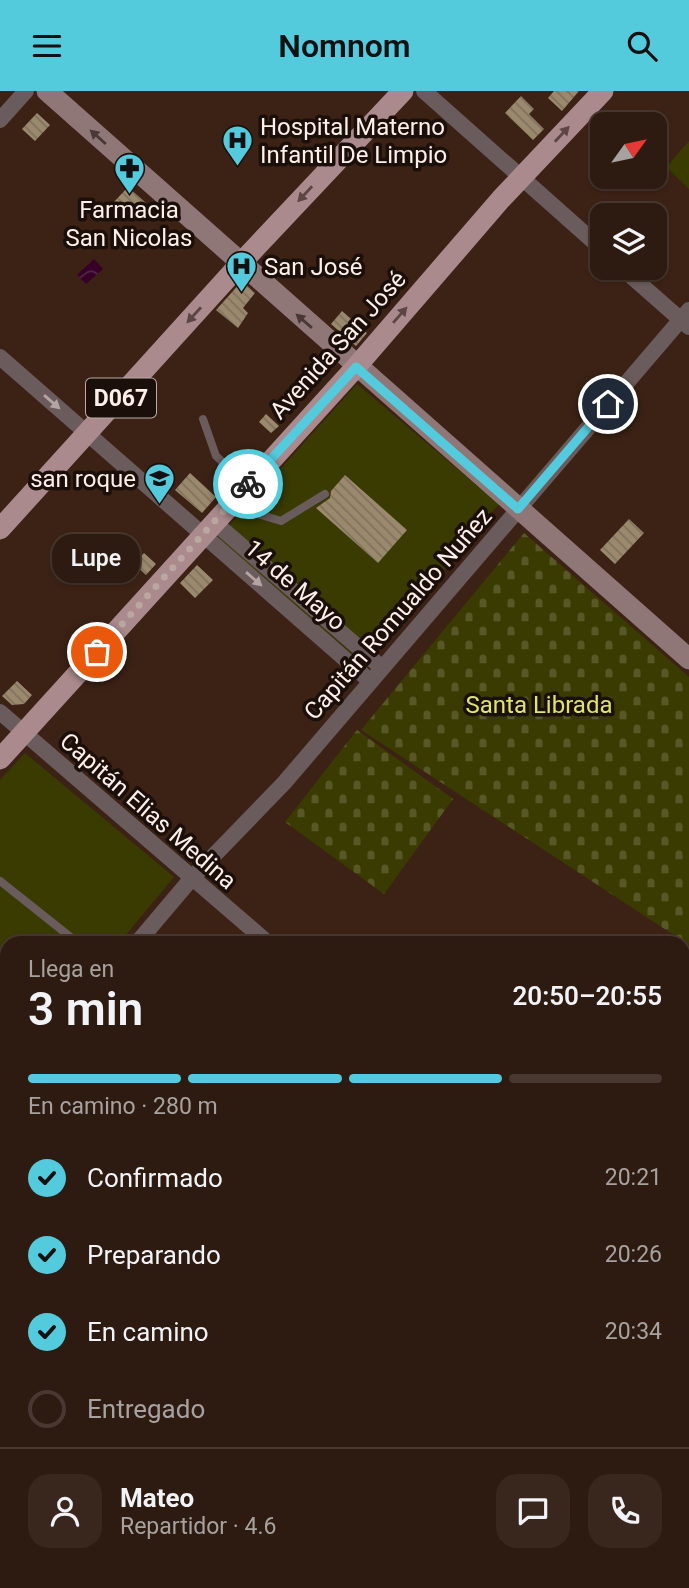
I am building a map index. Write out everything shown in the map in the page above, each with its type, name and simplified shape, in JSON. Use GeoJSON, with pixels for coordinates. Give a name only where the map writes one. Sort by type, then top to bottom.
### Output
{"type":"FeatureCollection","features":[{"type":"Feature","properties":{"kind":"main road","name":"D067"},"geometry":{"type":"LineString","coordinates":[[0,529],[89,434],[240,264],[403,91]]}},
{"type":"Feature","properties":{"kind":"main road","name":"Avenida San José"},"geometry":{"type":"LineString","coordinates":[[0,759],[356,367],[521,177],[603,91]]}},
{"type":"Feature","properties":{"kind":"street"},"geometry":{"type":"LineString","coordinates":[[0,120],[26,91]]}},
{"type":"Feature","properties":{"kind":"street"},"geometry":{"type":"LineString","coordinates":[[47,91],[689,659]]}},
{"type":"Feature","properties":{"kind":"street"},"geometry":{"type":"LineString","coordinates":[[424,91],[590,239]]}},
{"type":"Feature","properties":{"kind":"street"},"geometry":{"type":"LineString","coordinates":[[637,280],[686,319]]}},
{"type":"Feature","properties":{"kind":"street","name":"Capitán Romualdo Nuñez"},"geometry":{"type":"LineString","coordinates":[[143,936],[192,878],[284,783],[381,667],[686,319]]}},
{"type":"Feature","properties":{"kind":"street","name":"14 de Mayo"},"geometry":{"type":"LineString","coordinates":[[0,357],[89,434],[381,667]]}},
{"type":"Feature","properties":{"kind":"street","name":"14 de Mayo"},"geometry":{"type":"LineString","coordinates":[[208,528],[370,681]]}},
{"type":"Feature","properties":{"kind":"street","name":"Capitán Elias Medina"},"geometry":{"type":"LineString","coordinates":[[0,712],[260,936]]}},
{"type":"Feature","properties":{"kind":"lane"},"geometry":{"type":"LineString","coordinates":[[203,419],[216,456],[248,485]]}},
{"type":"Feature","properties":{"kind":"lane"},"geometry":{"type":"LineString","coordinates":[[229,505],[281,521],[325,494]]}},
{"type":"Feature","properties":{"kind":"lane"},"geometry":{"type":"LineString","coordinates":[[0,881],[69,936]]}},
{"type":"Feature","properties":{"kind":"green space"},"geometry":{"type":"Polygon","coordinates":[[[689,141],[689,189],[667,166],[689,141]]]}},
{"type":"Feature","properties":{"kind":"green space"},"geometry":{"type":"Polygon","coordinates":[[[357,384],[499,504],[375,652],[229,526],[357,384]]]}},
{"type":"Feature","properties":{"kind":"green space","name":"Santa Librada"},"geometry":{"type":"Polygon","coordinates":[[[524,533],[689,677],[689,936],[675,936],[361,730],[524,533]]]}},
{"type":"Feature","properties":{"kind":"green space"},"geometry":{"type":"Polygon","coordinates":[[[219,536],[367,664],[366,666],[217,538],[219,536]]]}},
{"type":"Feature","properties":{"kind":"green space"},"geometry":{"type":"Polygon","coordinates":[[[357,730],[453,799],[384,894],[285,822],[357,730]]]}},
{"type":"Feature","properties":{"kind":"green space"},"geometry":{"type":"Polygon","coordinates":[[[25,753],[174,877],[125,936],[0,936],[0,780],[25,753]]]}},
{"type":"Feature","properties":{"kind":"water"},"geometry":{"type":"Polygon","coordinates":[[[94,259],[103,269],[86,284],[77,275],[94,259]]]}},
{"type":"Feature","properties":{"kind":"building"},"geometry":{"type":"Polygon","coordinates":[[[554,91],[579,91],[562,111],[548,98],[554,91]]]}},
{"type":"Feature","properties":{"kind":"building"},"geometry":{"type":"Polygon","coordinates":[[[521,96],[534,109],[529,114],[544,129],[533,140],[505,113],[521,96]]]}},
{"type":"Feature","properties":{"kind":"building"},"geometry":{"type":"Polygon","coordinates":[[[37,113],[50,125],[35,141],[22,129],[37,113]]]}},
{"type":"Feature","properties":{"kind":"building","name":"Farmacia San Nicolas"},"geometry":{"type":"Polygon","coordinates":[[[128,187],[146,203],[131,220],[113,203],[128,187]]]}},
{"type":"Feature","properties":{"kind":"building"},"geometry":{"type":"Polygon","coordinates":[[[242,281],[255,293],[243,308],[248,313],[238,328],[216,310],[242,281]]]}},
{"type":"Feature","properties":{"kind":"building"},"geometry":{"type":"Polygon","coordinates":[[[342,311],[367,333],[356,346],[331,324],[342,311]]]}},
{"type":"Feature","properties":{"kind":"building"},"geometry":{"type":"Polygon","coordinates":[[[266,414],[279,426],[271,433],[259,422],[266,414]]]}},
{"type":"Feature","properties":{"kind":"building"},"geometry":{"type":"Polygon","coordinates":[[[190,473],[216,497],[202,513],[175,490],[190,473]]]}},
{"type":"Feature","properties":{"kind":"building"},"geometry":{"type":"Polygon","coordinates":[[[345,475],[407,530],[378,563],[316,508],[330,498],[331,491],[345,475]]]}},
{"type":"Feature","properties":{"kind":"building"},"geometry":{"type":"Polygon","coordinates":[[[629,519],[644,533],[615,564],[600,550],[629,519]]]}},
{"type":"Feature","properties":{"kind":"building"},"geometry":{"type":"Polygon","coordinates":[[[144,553],[156,564],[146,575],[134,564],[144,553]]]}},
{"type":"Feature","properties":{"kind":"building"},"geometry":{"type":"Polygon","coordinates":[[[197,565],[213,580],[195,598],[180,583],[197,565]]]}},
{"type":"Feature","properties":{"kind":"building"},"geometry":{"type":"Polygon","coordinates":[[[17,681],[32,695],[24,704],[12,705],[2,696],[17,681]]]}},
{"type":"Feature","properties":{"kind":"way so far"},"geometry":{"type":"LineString","coordinates":[[97,652],[248,484]]}},
{"type":"Feature","properties":{"kind":"place","name":"Hospital Materno Infantil De Limpio"},"geometry":{"type":"Point","coordinates":[237,168]}},
{"type":"Feature","properties":{"kind":"place","name":"Farmacia San Nicolas"},"geometry":{"type":"Point","coordinates":[129,195]}},
{"type":"Feature","properties":{"kind":"place","name":"San José"},"geometry":{"type":"Point","coordinates":[241,294]}},
{"type":"Feature","properties":{"kind":"place","name":"san roque"},"geometry":{"type":"Point","coordinates":[159,506]}},
{"type":"Feature","properties":{"kind":"place","name":"Lupe"},"geometry":{"type":"Point","coordinates":[97,652]}},
{"type":"Feature","properties":{"kind":"route"},"geometry":{"type":"LineString","coordinates":[[248,484],[356,367],[518,509],[608,404]]}}]}
